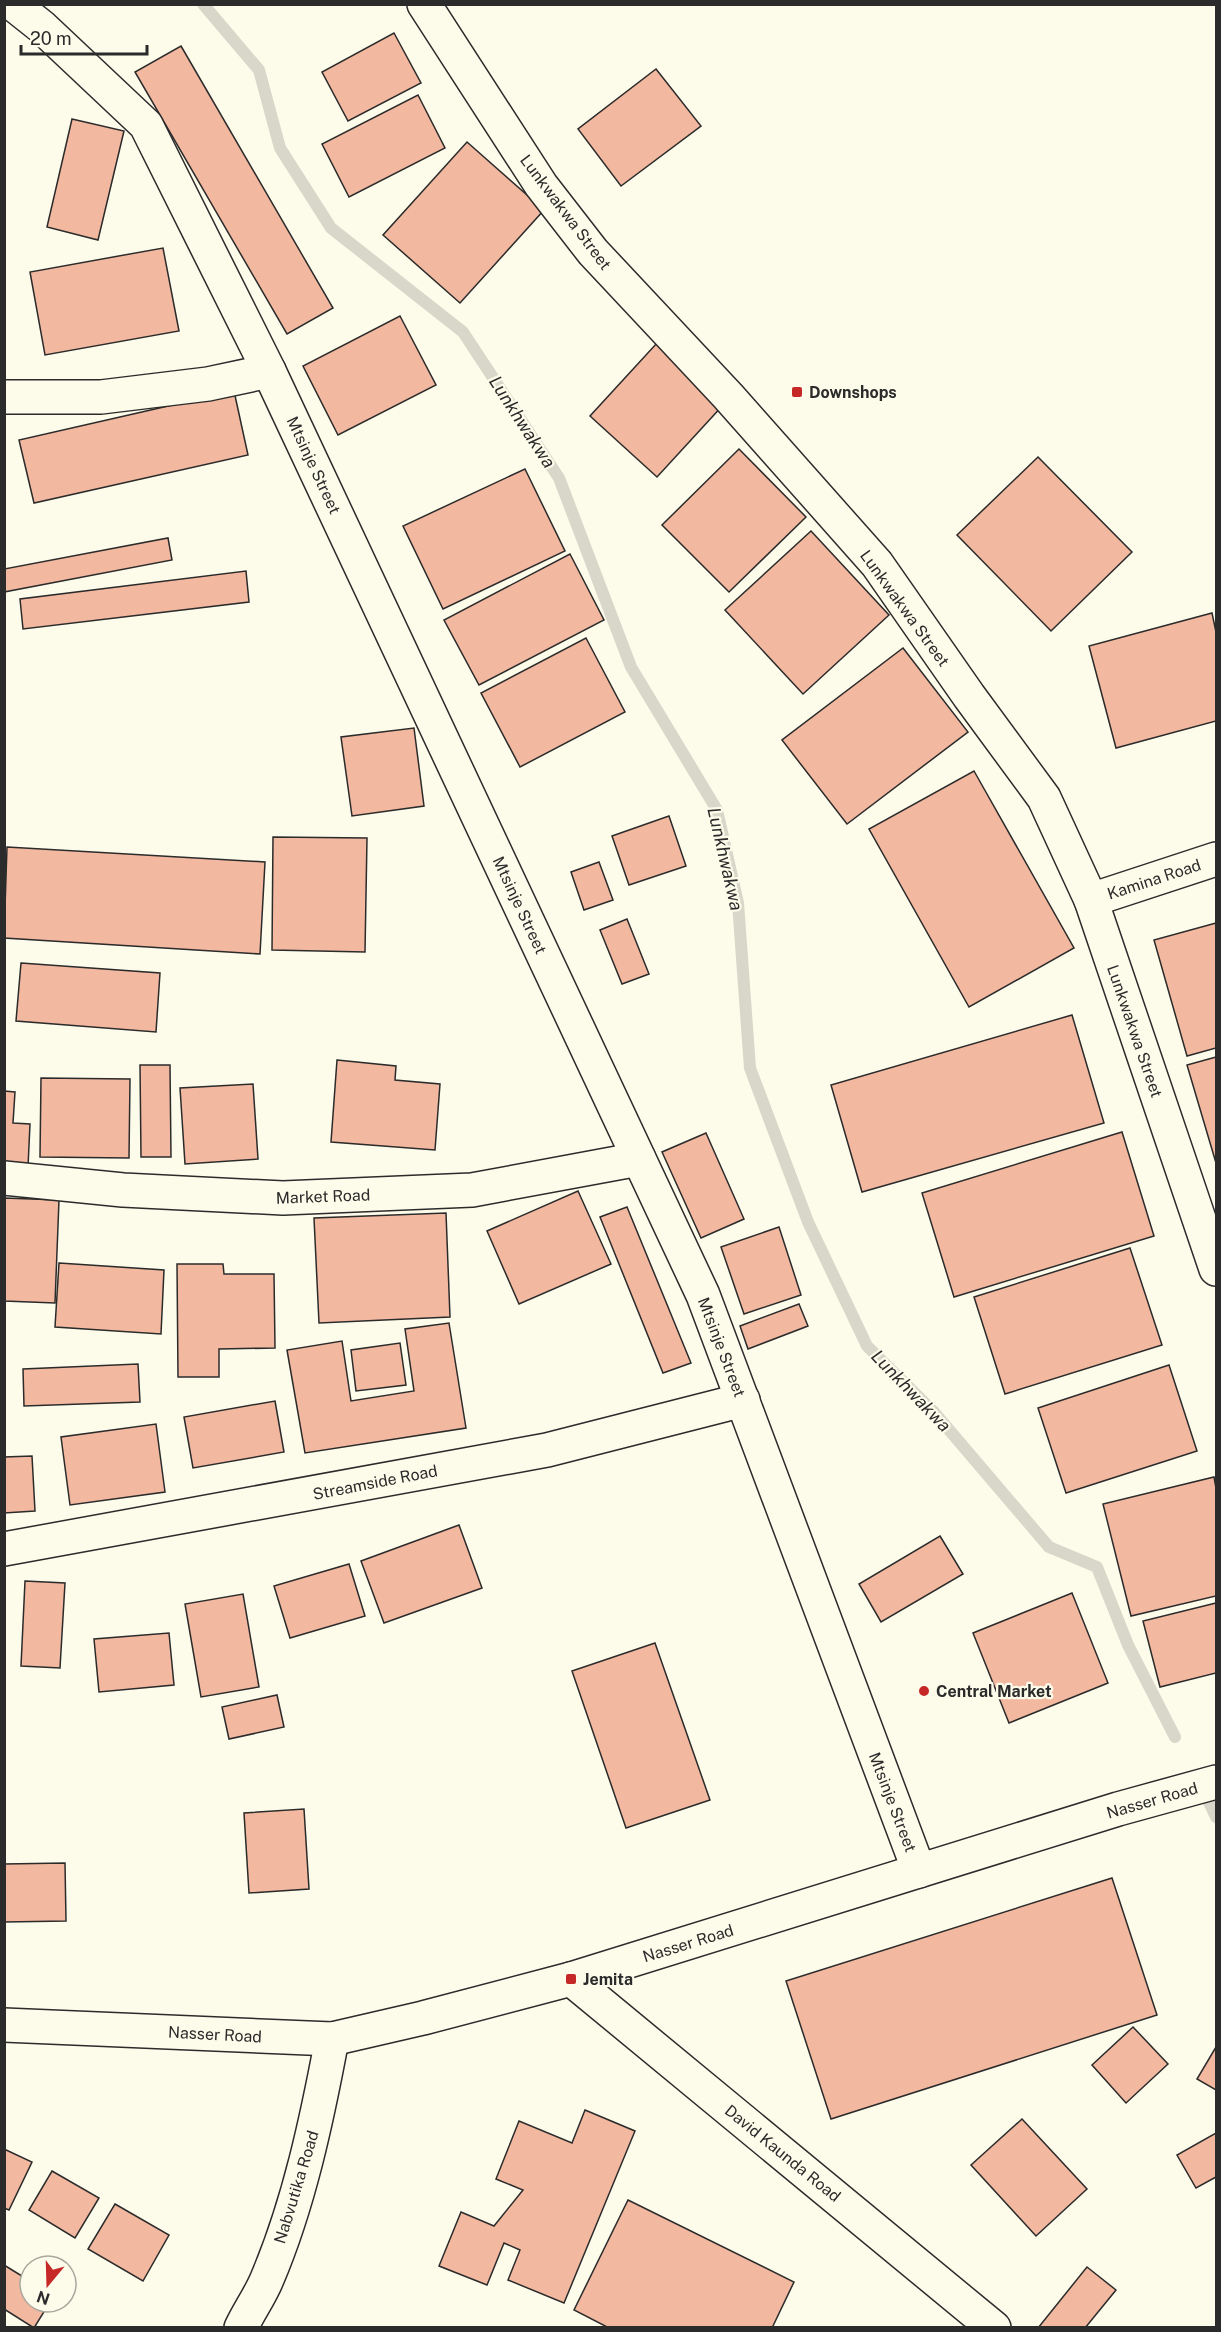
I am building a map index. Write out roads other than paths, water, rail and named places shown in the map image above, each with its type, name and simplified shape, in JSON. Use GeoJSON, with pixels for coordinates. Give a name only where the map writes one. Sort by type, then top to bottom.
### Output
{"type":"FeatureCollection","features":[{"type":"Feature","properties":{"kind":"street","name":"Mtsinje Street"},"geometry":{"type":"LineString","coordinates":[[12,4],[66,49],[146,125],[269,371],[703,1295],[919,1871]]}},
{"type":"Feature","properties":{"kind":"street","name":"Lunkwakwa Street"},"geometry":{"type":"LineString","coordinates":[[424,4],[541,185],[593,252],[728,396],[877,564],[1044,798],[1091,900],[1216,1269]]}},
{"type":"Feature","properties":{"kind":"street"},"geometry":{"type":"LineString","coordinates":[[4,397],[101,397],[208,384],[269,371]]}},
{"type":"Feature","properties":{"kind":"street","name":"Kamina Road"},"geometry":{"type":"LineString","coordinates":[[1091,900],[1216,860]]}},
{"type":"Feature","properties":{"kind":"street","name":"Market Road"},"geometry":{"type":"LineString","coordinates":[[4,1178],[123,1190],[284,1198],[472,1190],[639,1159]]}},
{"type":"Feature","properties":{"kind":"street","name":"Streamside Road"},"geometry":{"type":"LineString","coordinates":[[4,1549],[547,1450],[743,1400]]}},
{"type":"Feature","properties":{"kind":"street","name":"Nasser Road"},"geometry":{"type":"LineString","coordinates":[[4,2025],[332,2040],[571,1979],[1118,1809],[1216,1782]]}},
{"type":"Feature","properties":{"kind":"street","name":"David Kaunda Road"},"geometry":{"type":"LineString","coordinates":[[571,1979],[994,2328]]}},
{"type":"Feature","properties":{"kind":"street","name":"Nabvutika Road"},"geometry":{"type":"LineString","coordinates":[[241,2328],[267,2279],[291,2209],[315,2125],[332,2040]]}},
{"type":"Feature","properties":{"kind":"waterway","name":"Lunkhwakwa"},"geometry":{"type":"LineString","coordinates":[[203,4],[259,70],[280,148],[331,228],[463,332],[559,478],[631,667],[717,810],[738,903],[750,1068],[808,1222],[867,1346],[933,1411],[1049,1547],[1097,1567],[1128,1645],[1175,1737]]}},
{"type":"Feature","properties":{"kind":"waterway","name":"Lunkhwakwa"},"geometry":{"type":"LineString","coordinates":[[1207,1798],[1216,1817]]}},
{"type":"Feature","properties":{"kind":"place","name":"Downshops"},"geometry":{"type":"Point","coordinates":[797,392]}},
{"type":"Feature","properties":{"kind":"place","name":"Central Market"},"geometry":{"type":"Point","coordinates":[924,1691]}},
{"type":"Feature","properties":{"kind":"place","name":"Jemita"},"geometry":{"type":"Point","coordinates":[571,1979]}}]}
